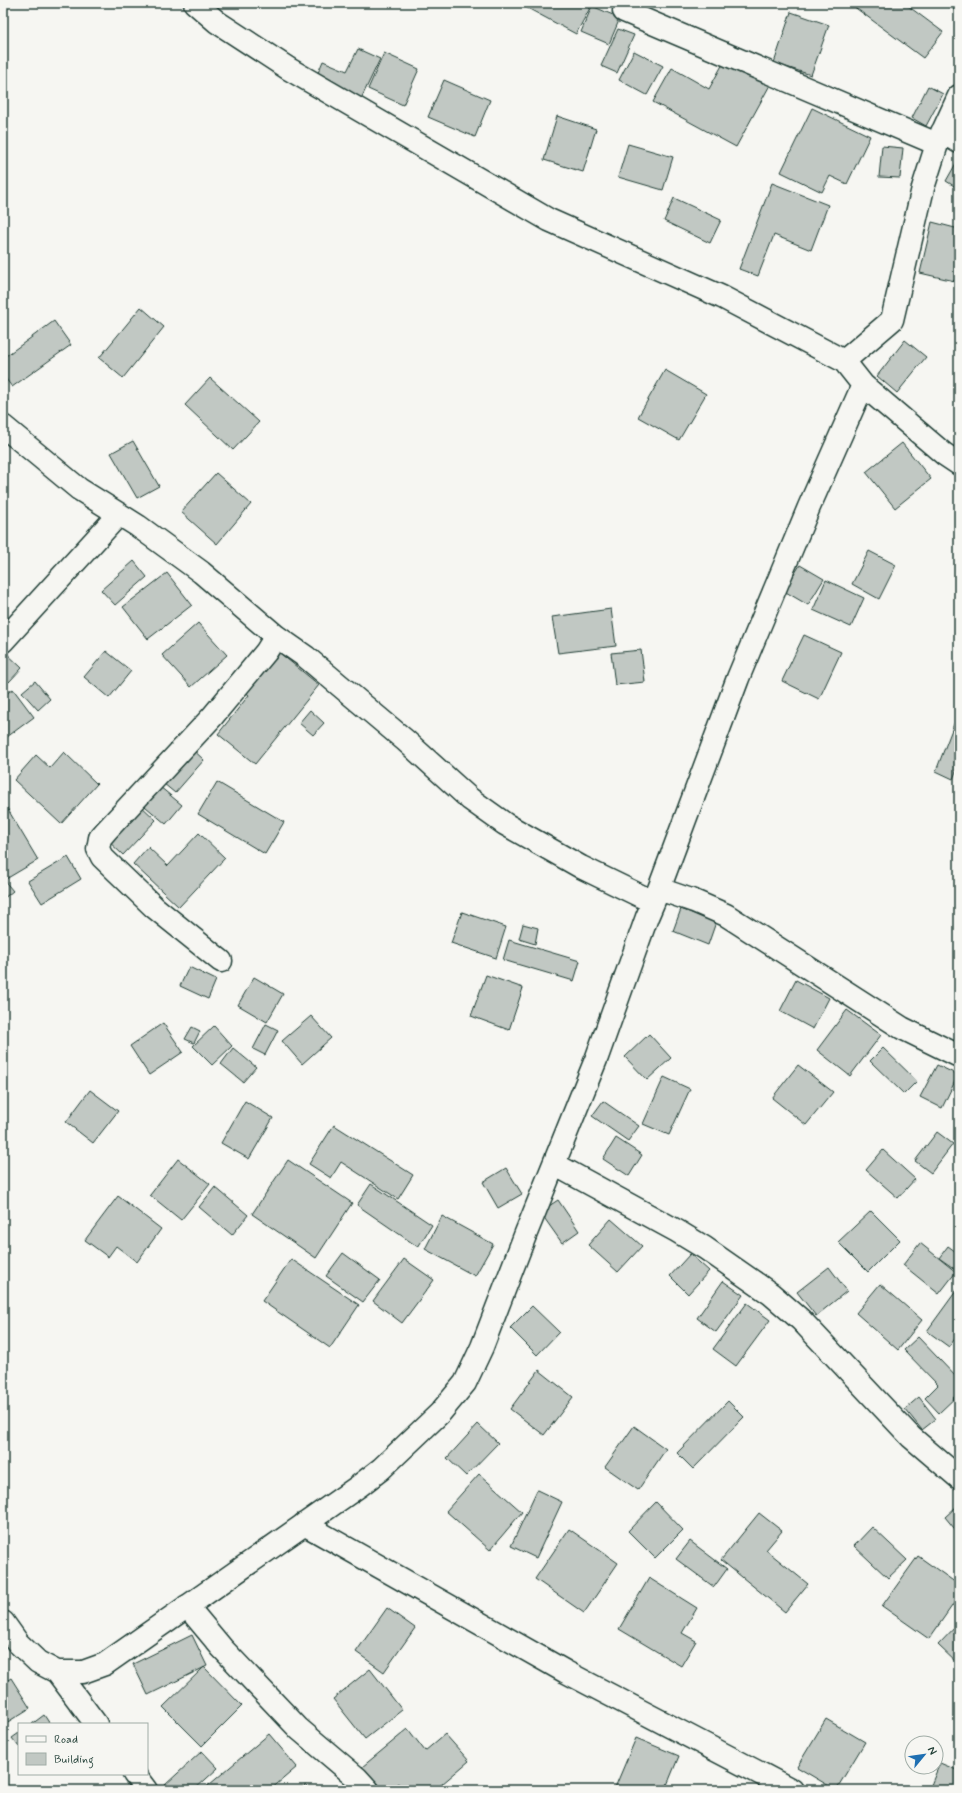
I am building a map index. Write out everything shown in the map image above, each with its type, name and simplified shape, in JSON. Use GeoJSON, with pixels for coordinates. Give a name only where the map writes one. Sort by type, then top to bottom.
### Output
{"type":"FeatureCollection","features":[{"type":"Feature","properties":{"kind":"street"},"geometry":{"type":"LineString","coordinates":[[195,3],[217,22],[289,69],[549,220],[722,297],[844,362],[863,385],[944,454],[959,464]]}},
{"type":"Feature","properties":{"kind":"street"},"geometry":{"type":"LineString","coordinates":[[624,11],[946,139]]}},
{"type":"Feature","properties":{"kind":"street"},"geometry":{"type":"LineString","coordinates":[[844,362],[892,320],[923,188],[946,139],[959,96]]}},
{"type":"Feature","properties":{"kind":"street"},"geometry":{"type":"LineString","coordinates":[[57,1672],[83,1672],[105,1664],[304,1524],[381,1469],[440,1413],[465,1383],[482,1347],[597,1057],[738,678],[809,507],[863,385]]}},
{"type":"Feature","properties":{"kind":"street"},"geometry":{"type":"LineString","coordinates":[[3,426],[79,489],[119,514],[201,572],[276,636],[319,667],[406,740],[470,799],[505,824],[581,867],[656,896],[694,901],[726,915],[902,1028],[959,1056]]}},
{"type":"Feature","properties":{"kind":"street"},"geometry":{"type":"LineString","coordinates":[[3,641],[119,514]]}},
{"type":"Feature","properties":{"kind":"street"},"geometry":{"type":"LineString","coordinates":[[221,961],[154,907],[102,857],[98,849],[100,838],[212,717],[266,652],[276,636]]}},
{"type":"Feature","properties":{"kind":"street"},"geometry":{"type":"LineString","coordinates":[[554,1164],[677,1231],[717,1256],[771,1294],[801,1320],[911,1437],[959,1478]]}},
{"type":"Feature","properties":{"kind":"street"},"geometry":{"type":"LineString","coordinates":[[304,1524],[566,1672],[792,1790]]}},
{"type":"Feature","properties":{"kind":"street"},"geometry":{"type":"LineString","coordinates":[[187,1606],[222,1648],[299,1729],[357,1778],[368,1790]]}},
{"type":"Feature","properties":{"kind":"street"},"geometry":{"type":"LineString","coordinates":[[3,1622],[18,1643],[38,1662],[57,1672],[95,1723]]}},
{"type":"Feature","properties":{"kind":"street"},"geometry":{"type":"LineString","coordinates":[[135,1775],[146,1790]]}},
{"type":"Feature","properties":{"kind":"building"},"geometry":{"type":"Polygon","coordinates":[[[518,3],[581,3],[590,8],[576,34],[518,3]]]}},
{"type":"Feature","properties":{"kind":"building"},"geometry":{"type":"Polygon","coordinates":[[[849,3],[904,3],[943,32],[923,58],[849,3]]]}},
{"type":"Feature","properties":{"kind":"building"},"geometry":{"type":"Polygon","coordinates":[[[942,3],[959,3],[959,12],[942,3]]]}},
{"type":"Feature","properties":{"kind":"building"},"geometry":{"type":"Polygon","coordinates":[[[592,6],[620,18],[609,44],[581,32],[592,6]]]}},
{"type":"Feature","properties":{"kind":"building"},"geometry":{"type":"Polygon","coordinates":[[[791,12],[829,25],[811,75],[774,63],[791,12]]]}},
{"type":"Feature","properties":{"kind":"building"},"geometry":{"type":"Polygon","coordinates":[[[618,29],[634,35],[617,73],[601,66],[618,29]]]}},
{"type":"Feature","properties":{"kind":"building"},"geometry":{"type":"Polygon","coordinates":[[[358,49],[380,59],[360,101],[315,80],[323,61],[347,71],[358,49]]]}},
{"type":"Feature","properties":{"kind":"building"},"geometry":{"type":"Polygon","coordinates":[[[634,51],[663,66],[647,95],[619,80],[634,51]]]}},
{"type":"Feature","properties":{"kind":"building"},"geometry":{"type":"Polygon","coordinates":[[[384,53],[419,69],[403,105],[368,89],[384,53]]]}},
{"type":"Feature","properties":{"kind":"building"},"geometry":{"type":"Polygon","coordinates":[[[725,60],[770,85],[736,147],[653,102],[672,68],[709,89],[725,60]]]}},
{"type":"Feature","properties":{"kind":"building"},"geometry":{"type":"Polygon","coordinates":[[[444,80],[490,100],[475,137],[428,117],[444,80]]]}},
{"type":"Feature","properties":{"kind":"building"},"geometry":{"type":"Polygon","coordinates":[[[928,86],[943,94],[926,126],[912,118],[928,86]]]}},
{"type":"Feature","properties":{"kind":"building"},"geometry":{"type":"Polygon","coordinates":[[[812,108],[870,136],[847,184],[830,176],[822,192],[781,172],[812,108]]]}},
{"type":"Feature","properties":{"kind":"building"},"geometry":{"type":"Polygon","coordinates":[[[557,116],[596,129],[583,172],[544,160],[557,116]]]}},
{"type":"Feature","properties":{"kind":"building"},"geometry":{"type":"Polygon","coordinates":[[[628,144],[673,157],[663,190],[618,177],[628,144]]]}},
{"type":"Feature","properties":{"kind":"building"},"geometry":{"type":"Polygon","coordinates":[[[882,146],[903,148],[900,178],[879,177],[882,146]]]}},
{"type":"Feature","properties":{"kind":"building"},"geometry":{"type":"Polygon","coordinates":[[[959,158],[959,189],[946,181],[959,158]]]}},
{"type":"Feature","properties":{"kind":"building"},"geometry":{"type":"Polygon","coordinates":[[[772,183],[828,205],[811,250],[774,235],[758,276],[739,269],[772,183]]]}},
{"type":"Feature","properties":{"kind":"building"},"geometry":{"type":"Polygon","coordinates":[[[674,198],[721,220],[710,243],[664,221],[674,198]]]}},
{"type":"Feature","properties":{"kind":"building"},"geometry":{"type":"Polygon","coordinates":[[[932,222],[959,229],[959,282],[920,273],[932,222]]]}},
{"type":"Feature","properties":{"kind":"building"},"geometry":{"type":"Polygon","coordinates":[[[141,307],[164,327],[123,378],[99,358],[141,307]]]}},
{"type":"Feature","properties":{"kind":"building"},"geometry":{"type":"Polygon","coordinates":[[[54,321],[71,345],[12,387],[3,375],[3,358],[54,321]]]}},
{"type":"Feature","properties":{"kind":"building"},"geometry":{"type":"Polygon","coordinates":[[[905,340],[926,357],[897,393],[877,376],[905,340]]]}},
{"type":"Feature","properties":{"kind":"building"},"geometry":{"type":"Polygon","coordinates":[[[665,370],[706,394],[679,440],[638,417],[665,370]]]}},
{"type":"Feature","properties":{"kind":"building"},"geometry":{"type":"Polygon","coordinates":[[[210,378],[259,422],[233,450],[185,405],[210,378]]]}},
{"type":"Feature","properties":{"kind":"building"},"geometry":{"type":"Polygon","coordinates":[[[133,441],[159,486],[137,498],[111,453],[133,441]]]}},
{"type":"Feature","properties":{"kind":"building"},"geometry":{"type":"Polygon","coordinates":[[[902,443],[931,479],[895,508],[866,472],[902,443]]]}},
{"type":"Feature","properties":{"kind":"building"},"geometry":{"type":"Polygon","coordinates":[[[216,473],[251,504],[217,544],[181,512],[216,473]]]}},
{"type":"Feature","properties":{"kind":"building"},"geometry":{"type":"Polygon","coordinates":[[[869,551],[896,565],[879,599],[852,584],[869,551]]]}},
{"type":"Feature","properties":{"kind":"building"},"geometry":{"type":"Polygon","coordinates":[[[134,561],[147,577],[115,605],[101,590],[134,561]]]}},
{"type":"Feature","properties":{"kind":"building"},"geometry":{"type":"Polygon","coordinates":[[[800,565],[824,579],[808,605],[784,591],[800,565]]]}},
{"type":"Feature","properties":{"kind":"building"},"geometry":{"type":"Polygon","coordinates":[[[167,573],[192,605],[148,639],[123,607],[167,573]]]}},
{"type":"Feature","properties":{"kind":"building"},"geometry":{"type":"Polygon","coordinates":[[[826,580],[864,598],[851,627],[813,610],[826,580]]]}},
{"type":"Feature","properties":{"kind":"building"},"geometry":{"type":"Polygon","coordinates":[[[611,609],[616,646],[558,653],[552,617],[611,609]]]}},
{"type":"Feature","properties":{"kind":"building"},"geometry":{"type":"Polygon","coordinates":[[[198,623],[227,655],[191,687],[162,655],[198,623]]]}},
{"type":"Feature","properties":{"kind":"building"},"geometry":{"type":"Polygon","coordinates":[[[804,635],[841,652],[819,699],[782,681],[804,635]]]}},
{"type":"Feature","properties":{"kind":"building"},"geometry":{"type":"Polygon","coordinates":[[[270,645],[319,685],[255,764],[218,734],[249,695],[235,684],[270,645]]]}},
{"type":"Feature","properties":{"kind":"building"},"geometry":{"type":"Polygon","coordinates":[[[3,650],[22,668],[9,682],[3,677],[3,650]]]}},
{"type":"Feature","properties":{"kind":"building"},"geometry":{"type":"Polygon","coordinates":[[[641,650],[645,682],[615,685],[611,653],[641,650]]]}},
{"type":"Feature","properties":{"kind":"building"},"geometry":{"type":"Polygon","coordinates":[[[106,651],[131,671],[109,698],[84,677],[106,651]]]}},
{"type":"Feature","properties":{"kind":"building"},"geometry":{"type":"Polygon","coordinates":[[[35,681],[50,699],[38,710],[22,692],[35,681]]]}},
{"type":"Feature","properties":{"kind":"building"},"geometry":{"type":"Polygon","coordinates":[[[13,689],[34,717],[3,740],[3,696],[13,689]]]}},
{"type":"Feature","properties":{"kind":"building"},"geometry":{"type":"Polygon","coordinates":[[[310,710],[324,723],[313,735],[299,723],[310,710]]]}},
{"type":"Feature","properties":{"kind":"building"},"geometry":{"type":"Polygon","coordinates":[[[959,711],[959,764],[953,779],[936,771],[959,711]]]}},
{"type":"Feature","properties":{"kind":"building"},"geometry":{"type":"Polygon","coordinates":[[[188,745],[204,760],[175,793],[158,779],[188,745]]]}},
{"type":"Feature","properties":{"kind":"building"},"geometry":{"type":"Polygon","coordinates":[[[64,752],[97,784],[61,824],[14,780],[36,755],[50,768],[64,752]]]}},
{"type":"Feature","properties":{"kind":"building"},"geometry":{"type":"Polygon","coordinates":[[[154,782],[182,805],[166,824],[139,801],[154,782]]]}},
{"type":"Feature","properties":{"kind":"building"},"geometry":{"type":"Polygon","coordinates":[[[217,782],[284,822],[265,854],[198,814],[217,782]]]}},
{"type":"Feature","properties":{"kind":"building"},"geometry":{"type":"Polygon","coordinates":[[[138,803],[156,820],[123,855],[106,839],[138,803]]]}},
{"type":"Feature","properties":{"kind":"building"},"geometry":{"type":"Polygon","coordinates":[[[7,808],[38,860],[6,879],[3,873],[3,811],[7,808]]]}},
{"type":"Feature","properties":{"kind":"building"},"geometry":{"type":"Polygon","coordinates":[[[199,833],[225,858],[179,907],[133,864],[148,847],[168,866],[199,833]]]}},
{"type":"Feature","properties":{"kind":"building"},"geometry":{"type":"Polygon","coordinates":[[[68,857],[81,879],[42,903],[28,881],[68,857]]]}},
{"type":"Feature","properties":{"kind":"building"},"geometry":{"type":"Polygon","coordinates":[[[3,879],[13,891],[3,899],[3,879]]]}},
{"type":"Feature","properties":{"kind":"building"},"geometry":{"type":"Polygon","coordinates":[[[681,909],[716,922],[708,945],[673,931],[681,909]]]}},
{"type":"Feature","properties":{"kind":"building"},"geometry":{"type":"Polygon","coordinates":[[[462,912],[506,927],[496,958],[451,943],[462,912]]]}},
{"type":"Feature","properties":{"kind":"building"},"geometry":{"type":"Polygon","coordinates":[[[523,924],[538,928],[535,944],[519,939],[523,924]]]}},
{"type":"Feature","properties":{"kind":"building"},"geometry":{"type":"Polygon","coordinates":[[[509,940],[580,961],[574,981],[503,960],[509,940]]]}},
{"type":"Feature","properties":{"kind":"building"},"geometry":{"type":"Polygon","coordinates":[[[189,967],[216,980],[208,999],[180,986],[189,967]]]}},
{"type":"Feature","properties":{"kind":"building"},"geometry":{"type":"Polygon","coordinates":[[[486,975],[523,988],[509,1030],[471,1016],[486,975]]]}},
{"type":"Feature","properties":{"kind":"building"},"geometry":{"type":"Polygon","coordinates":[[[254,977],[283,994],[267,1022],[238,1005],[254,977]]]}},
{"type":"Feature","properties":{"kind":"building"},"geometry":{"type":"Polygon","coordinates":[[[796,980],[829,998],[813,1029],[780,1011],[796,980]]]}},
{"type":"Feature","properties":{"kind":"building"},"geometry":{"type":"Polygon","coordinates":[[[847,1010],[881,1035],[850,1076],[817,1050],[847,1010]]]}},
{"type":"Feature","properties":{"kind":"building"},"geometry":{"type":"Polygon","coordinates":[[[311,1016],[331,1038],[302,1064],[282,1041],[311,1016]]]}},
{"type":"Feature","properties":{"kind":"building"},"geometry":{"type":"Polygon","coordinates":[[[163,1023],[183,1052],[149,1075],[130,1046],[163,1023]]]}},
{"type":"Feature","properties":{"kind":"building"},"geometry":{"type":"Polygon","coordinates":[[[266,1024],[278,1030],[265,1055],[253,1049],[266,1024]]]}},
{"type":"Feature","properties":{"kind":"building"},"geometry":{"type":"Polygon","coordinates":[[[214,1026],[232,1046],[212,1065],[193,1046],[214,1026]]]}},
{"type":"Feature","properties":{"kind":"building"},"geometry":{"type":"Polygon","coordinates":[[[192,1027],[200,1031],[194,1043],[185,1039],[192,1027]]]}},
{"type":"Feature","properties":{"kind":"building"},"geometry":{"type":"Polygon","coordinates":[[[649,1034],[671,1058],[647,1080],[625,1057],[649,1034]]]}},
{"type":"Feature","properties":{"kind":"building"},"geometry":{"type":"Polygon","coordinates":[[[233,1048],[256,1067],[243,1082],[221,1064],[233,1048]]]}},
{"type":"Feature","properties":{"kind":"building"},"geometry":{"type":"Polygon","coordinates":[[[883,1048],[917,1081],[904,1094],[870,1061],[883,1048]]]}},
{"type":"Feature","properties":{"kind":"building"},"geometry":{"type":"Polygon","coordinates":[[[798,1065],[833,1092],[806,1125],[772,1098],[798,1065]]]}},
{"type":"Feature","properties":{"kind":"building"},"geometry":{"type":"Polygon","coordinates":[[[937,1065],[958,1075],[942,1108],[920,1097],[937,1065]]]}},
{"type":"Feature","properties":{"kind":"building"},"geometry":{"type":"Polygon","coordinates":[[[664,1077],[690,1089],[669,1135],[643,1124],[664,1077]]]}},
{"type":"Feature","properties":{"kind":"building"},"geometry":{"type":"Polygon","coordinates":[[[90,1090],[118,1111],[93,1143],[66,1122],[90,1090]]]}},
{"type":"Feature","properties":{"kind":"building"},"geometry":{"type":"Polygon","coordinates":[[[245,1101],[273,1118],[249,1159],[221,1143],[245,1101]]]}},
{"type":"Feature","properties":{"kind":"building"},"geometry":{"type":"Polygon","coordinates":[[[603,1101],[639,1126],[628,1141],[592,1116],[603,1101]]]}},
{"type":"Feature","properties":{"kind":"building"},"geometry":{"type":"Polygon","coordinates":[[[334,1125],[413,1175],[398,1199],[341,1162],[331,1178],[309,1164],[334,1125]]]}},
{"type":"Feature","properties":{"kind":"building"},"geometry":{"type":"Polygon","coordinates":[[[937,1132],[953,1144],[931,1173],[915,1161],[937,1132]]]}},
{"type":"Feature","properties":{"kind":"building"},"geometry":{"type":"Polygon","coordinates":[[[616,1138],[642,1155],[629,1176],[603,1159],[616,1138]]]}},
{"type":"Feature","properties":{"kind":"building"},"geometry":{"type":"Polygon","coordinates":[[[883,1150],[915,1179],[898,1198],[866,1170],[883,1150]]]}},
{"type":"Feature","properties":{"kind":"building"},"geometry":{"type":"Polygon","coordinates":[[[178,1159],[210,1184],[181,1220],[150,1195],[178,1159]]]}},
{"type":"Feature","properties":{"kind":"building"},"geometry":{"type":"Polygon","coordinates":[[[288,1160],[352,1203],[316,1258],[252,1214],[288,1160]]]}},
{"type":"Feature","properties":{"kind":"building"},"geometry":{"type":"Polygon","coordinates":[[[506,1168],[522,1194],[498,1208],[483,1182],[506,1168]]]}},
{"type":"Feature","properties":{"kind":"building"},"geometry":{"type":"Polygon","coordinates":[[[371,1184],[432,1225],[418,1247],[357,1205],[371,1184]]]}},
{"type":"Feature","properties":{"kind":"building"},"geometry":{"type":"Polygon","coordinates":[[[215,1187],[248,1215],[232,1235],[199,1207],[215,1187]]]}},
{"type":"Feature","properties":{"kind":"building"},"geometry":{"type":"Polygon","coordinates":[[[118,1196],[161,1229],[137,1262],[116,1246],[108,1257],[85,1240],[118,1196]]]}},
{"type":"Feature","properties":{"kind":"building"},"geometry":{"type":"Polygon","coordinates":[[[558,1200],[579,1231],[562,1243],[540,1212],[558,1200]]]}},
{"type":"Feature","properties":{"kind":"building"},"geometry":{"type":"Polygon","coordinates":[[[871,1211],[900,1240],[868,1272],[838,1242],[871,1211]]]}},
{"type":"Feature","properties":{"kind":"building"},"geometry":{"type":"Polygon","coordinates":[[[442,1216],[493,1244],[475,1276],[425,1249],[442,1216]]]}},
{"type":"Feature","properties":{"kind":"building"},"geometry":{"type":"Polygon","coordinates":[[[611,1219],[642,1246],[618,1272],[588,1245],[611,1219]]]}},
{"type":"Feature","properties":{"kind":"building"},"geometry":{"type":"Polygon","coordinates":[[[920,1243],[956,1272],[939,1294],[903,1265],[920,1243]]]}},
{"type":"Feature","properties":{"kind":"building"},"geometry":{"type":"Polygon","coordinates":[[[948,1246],[959,1254],[959,1272],[939,1258],[948,1246]]]}},
{"type":"Feature","properties":{"kind":"building"},"geometry":{"type":"Polygon","coordinates":[[[343,1253],[380,1280],[363,1302],[326,1276],[343,1253]]]}},
{"type":"Feature","properties":{"kind":"building"},"geometry":{"type":"Polygon","coordinates":[[[690,1254],[709,1271],[688,1294],[670,1276],[690,1254]]]}},
{"type":"Feature","properties":{"kind":"building"},"geometry":{"type":"Polygon","coordinates":[[[291,1259],[359,1305],[330,1348],[262,1301],[291,1259]]]}},
{"type":"Feature","properties":{"kind":"building"},"geometry":{"type":"Polygon","coordinates":[[[404,1259],[434,1280],[402,1323],[373,1301],[404,1259]]]}},
{"type":"Feature","properties":{"kind":"building"},"geometry":{"type":"Polygon","coordinates":[[[829,1267],[847,1291],[816,1316],[797,1292],[829,1267]]]}},
{"type":"Feature","properties":{"kind":"building"},"geometry":{"type":"Polygon","coordinates":[[[723,1281],[743,1295],[716,1332],[697,1318],[723,1281]]]}},
{"type":"Feature","properties":{"kind":"building"},"geometry":{"type":"Polygon","coordinates":[[[880,1284],[922,1320],[898,1350],[856,1313],[880,1284]]]}},
{"type":"Feature","properties":{"kind":"building"},"geometry":{"type":"Polygon","coordinates":[[[959,1287],[959,1333],[949,1347],[927,1331],[959,1287]]]}},
{"type":"Feature","properties":{"kind":"building"},"geometry":{"type":"Polygon","coordinates":[[[747,1303],[770,1320],[736,1366],[713,1349],[747,1303]]]}},
{"type":"Feature","properties":{"kind":"building"},"geometry":{"type":"Polygon","coordinates":[[[532,1306],[559,1332],[537,1355],[510,1328],[532,1306]]]}},
{"type":"Feature","properties":{"kind":"building"},"geometry":{"type":"Polygon","coordinates":[[[918,1337],[959,1380],[959,1394],[939,1413],[925,1398],[938,1385],[904,1350],[918,1337]]]}},
{"type":"Feature","properties":{"kind":"building"},"geometry":{"type":"Polygon","coordinates":[[[539,1370],[573,1397],[544,1435],[510,1409],[539,1370]]]}},
{"type":"Feature","properties":{"kind":"building"},"geometry":{"type":"Polygon","coordinates":[[[959,1392],[959,1405],[953,1398],[959,1392]]]}},
{"type":"Feature","properties":{"kind":"building"},"geometry":{"type":"Polygon","coordinates":[[[919,1397],[936,1419],[922,1430],[905,1409],[919,1397]]]}},
{"type":"Feature","properties":{"kind":"building"},"geometry":{"type":"Polygon","coordinates":[[[728,1401],[744,1417],[693,1469],[677,1453],[728,1401]]]}},
{"type":"Feature","properties":{"kind":"building"},"geometry":{"type":"Polygon","coordinates":[[[478,1424],[498,1443],[466,1476],[447,1458],[478,1424]]]}},
{"type":"Feature","properties":{"kind":"building"},"geometry":{"type":"Polygon","coordinates":[[[634,1426],[666,1449],[638,1490],[605,1467],[634,1426]]]}},
{"type":"Feature","properties":{"kind":"building"},"geometry":{"type":"Polygon","coordinates":[[[479,1474],[522,1512],[490,1550],[446,1511],[479,1474]]]}},
{"type":"Feature","properties":{"kind":"building"},"geometry":{"type":"Polygon","coordinates":[[[537,1490],[562,1502],[536,1558],[511,1546],[537,1490]]]}},
{"type":"Feature","properties":{"kind":"building"},"geometry":{"type":"Polygon","coordinates":[[[656,1502],[683,1530],[655,1558],[628,1531],[656,1502]]]}},
{"type":"Feature","properties":{"kind":"building"},"geometry":{"type":"Polygon","coordinates":[[[956,1507],[959,1511],[959,1534],[945,1517],[956,1507]]]}},
{"type":"Feature","properties":{"kind":"building"},"geometry":{"type":"Polygon","coordinates":[[[759,1513],[782,1531],[766,1550],[808,1584],[785,1612],[721,1560],[759,1513]]]}},
{"type":"Feature","properties":{"kind":"building"},"geometry":{"type":"Polygon","coordinates":[[[872,1527],[907,1560],[888,1578],[854,1546],[872,1527]]]}},
{"type":"Feature","properties":{"kind":"building"},"geometry":{"type":"Polygon","coordinates":[[[569,1529],[618,1563],[584,1613],[535,1579],[569,1529]]]}},
{"type":"Feature","properties":{"kind":"building"},"geometry":{"type":"Polygon","coordinates":[[[690,1541],[727,1569],[714,1587],[676,1559],[690,1541]]]}},
{"type":"Feature","properties":{"kind":"building"},"geometry":{"type":"Polygon","coordinates":[[[918,1556],[959,1585],[959,1596],[929,1639],[882,1606],[918,1556]]]}},
{"type":"Feature","properties":{"kind":"building"},"geometry":{"type":"Polygon","coordinates":[[[649,1578],[697,1608],[682,1633],[696,1641],[681,1666],[619,1629],[649,1578]]]}},
{"type":"Feature","properties":{"kind":"building"},"geometry":{"type":"Polygon","coordinates":[[[387,1608],[415,1628],[384,1672],[356,1652],[387,1608]]]}},
{"type":"Feature","properties":{"kind":"building"},"geometry":{"type":"Polygon","coordinates":[[[959,1623],[959,1665],[938,1645],[959,1623]]]}},
{"type":"Feature","properties":{"kind":"building"},"geometry":{"type":"Polygon","coordinates":[[[192,1635],[207,1666],[148,1695],[133,1664],[192,1635]]]}},
{"type":"Feature","properties":{"kind":"building"},"geometry":{"type":"Polygon","coordinates":[[[204,1667],[242,1706],[202,1746],[163,1707],[204,1667]]]}},
{"type":"Feature","properties":{"kind":"building"},"geometry":{"type":"Polygon","coordinates":[[[370,1669],[402,1710],[365,1739],[333,1699],[370,1669]]]}},
{"type":"Feature","properties":{"kind":"building"},"geometry":{"type":"Polygon","coordinates":[[[11,1678],[30,1708],[3,1725],[3,1683],[11,1678]]]}},
{"type":"Feature","properties":{"kind":"building"},"geometry":{"type":"Polygon","coordinates":[[[44,1715],[49,1723],[33,1723],[44,1715]]]}},
{"type":"Feature","properties":{"kind":"building"},"geometry":{"type":"Polygon","coordinates":[[[826,1719],[865,1742],[836,1790],[797,1767],[826,1719]]]}},
{"type":"Feature","properties":{"kind":"building"},"geometry":{"type":"Polygon","coordinates":[[[408,1729],[425,1751],[445,1734],[469,1761],[435,1790],[403,1790],[398,1783],[390,1790],[381,1790],[362,1767],[408,1729]]]}},
{"type":"Feature","properties":{"kind":"building"},"geometry":{"type":"Polygon","coordinates":[[[18,1734],[18,1746],[12,1738],[18,1734]]]}},
{"type":"Feature","properties":{"kind":"building"},"geometry":{"type":"Polygon","coordinates":[[[269,1734],[297,1767],[270,1790],[203,1790],[269,1734]]]}},
{"type":"Feature","properties":{"kind":"building"},"geometry":{"type":"Polygon","coordinates":[[[636,1738],[679,1756],[665,1790],[614,1790],[636,1738]]]}},
{"type":"Feature","properties":{"kind":"building"},"geometry":{"type":"Polygon","coordinates":[[[202,1751],[218,1768],[194,1790],[169,1790],[165,1785],[202,1751]]]}},
{"type":"Feature","properties":{"kind":"building"},"geometry":{"type":"Polygon","coordinates":[[[944,1765],[959,1771],[959,1790],[929,1790],[935,1775],[944,1775],[944,1765]]]}},
{"type":"Feature","properties":{"kind":"building"},"geometry":{"type":"Polygon","coordinates":[[[3,1780],[9,1790],[3,1790],[3,1780]]]}},
{"type":"Feature","properties":{"kind":"building"},"geometry":{"type":"Polygon","coordinates":[[[306,1785],[311,1790],[300,1790],[306,1785]]]}}]}
